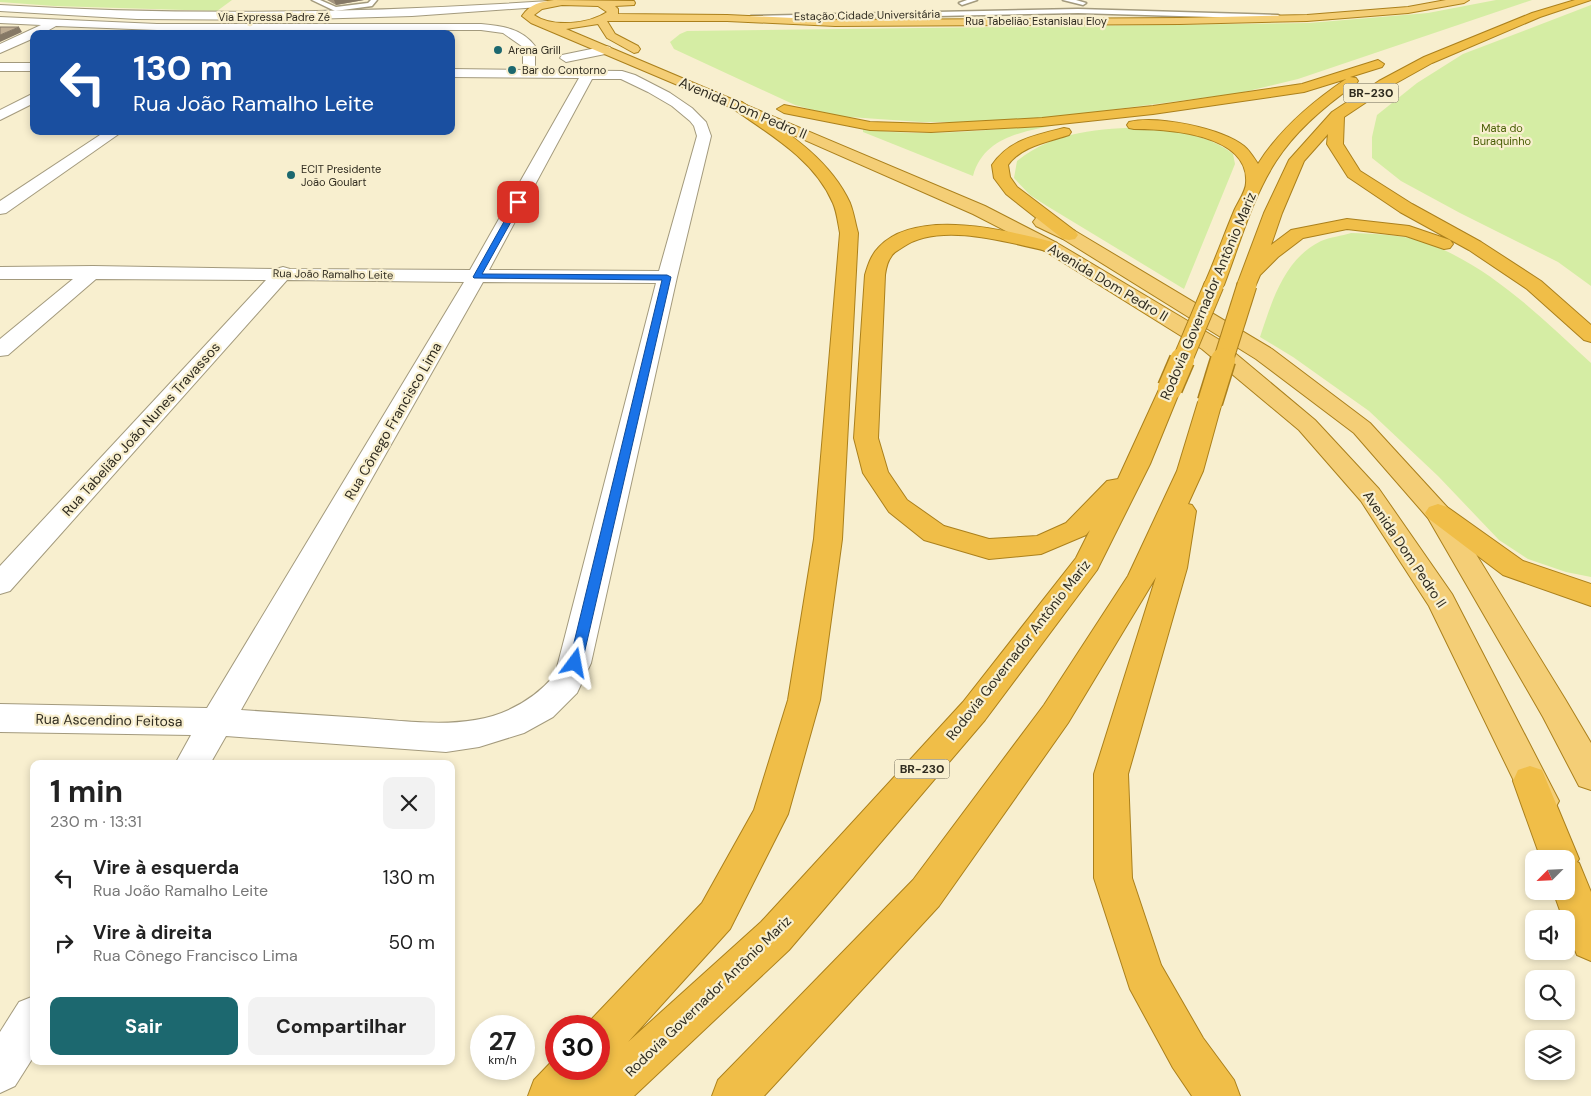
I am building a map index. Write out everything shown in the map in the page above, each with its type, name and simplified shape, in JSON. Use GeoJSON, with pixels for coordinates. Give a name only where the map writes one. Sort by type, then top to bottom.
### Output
{"type":"FeatureCollection","features":[{"type":"Feature","properties":{"kind":"highway"},"geometry":{"type":"LineString","coordinates":[[1430,44],[1546,0]]}},
{"type":"Feature","properties":{"kind":"highway","name":"Rodovia Governador Antônio Mariz"},"geometry":{"type":"LineString","coordinates":[[734,1096],[926,893],[1056,714],[1141,579],[1190,471],[1248,281],[1297,160],[1338,115],[1392,79],[1428,60],[1536,15],[1586,0]]}},
{"type":"Feature","properties":{"kind":"highway","name":"Rodovia Governador Antônio Mariz"},"geometry":{"type":"LineString","coordinates":[[602,1096],[775,936],[974,711],[1087,563],[1138,464],[1255,186],[1269,160],[1293,129],[1334,92],[1378,64],[1395,57]]}},
{"type":"Feature","properties":{"kind":"highway"},"geometry":{"type":"LineString","coordinates":[[784,109],[870,126],[931,128],[1042,122],[1181,106],[1304,88],[1378,64]]}},
{"type":"Feature","properties":{"kind":"highway"},"geometry":{"type":"LineString","coordinates":[[610,1031],[716,916],[770,814],[804,700],[828,539],[849,233],[841,200],[823,173],[802,152],[737,105]]}},
{"type":"Feature","properties":{"kind":"highway"},"geometry":{"type":"LineString","coordinates":[[1338,115],[1335,144],[1354,174],[1406,208],[1476,246],[1534,285],[1591,336]]}},
{"type":"Feature","properties":{"kind":"highway"},"geometry":{"type":"LineString","coordinates":[[1060,241],[998,173],[999,164],[1004,156],[1016,147],[1036,138],[1098,127],[1142,125],[1182,128],[1221,139],[1238,148],[1248,159],[1253,169],[1255,186]]}},
{"type":"Feature","properties":{"kind":"highway"},"geometry":{"type":"LineString","coordinates":[[1248,281],[1271,253],[1297,234],[1347,224],[1409,231],[1468,252],[1534,285]]}},
{"type":"Feature","properties":{"kind":"highway"},"geometry":{"type":"LineString","coordinates":[[1060,241],[956,230],[912,236],[886,251],[874,274],[866,438],[876,473],[898,506],[934,532],[989,549],[1041,545],[1076,529],[1138,464]]}},
{"type":"Feature","properties":{"kind":"highway"},"geometry":{"type":"LineString","coordinates":[[1190,471],[1172,568],[1111,774],[1113,878],[1144,975],[1188,1053],[1218,1096]]}},
{"type":"Feature","properties":{"kind":"highway"},"geometry":{"type":"LineString","coordinates":[[1438,513],[1513,568],[1591,595]]}},
{"type":"Feature","properties":{"kind":"highway"},"geometry":{"type":"LineString","coordinates":[[1530,781],[1557,850]]}},
{"type":"Feature","properties":{"kind":"highway"},"geometry":{"type":"LineString","coordinates":[[1575,899],[1591,941]]}},
{"type":"Feature","properties":{"kind":"highway"},"geometry":{"type":"LineString","coordinates":[[550,1096],[565,1080]]}},
{"type":"Feature","properties":{"kind":"main road","name":"Rua Tabelião Estanislau Eloy"},"geometry":{"type":"LineString","coordinates":[[913,3],[1083,3],[1305,8],[1399,0]]}},
{"type":"Feature","properties":{"kind":"main road","name":"Rua Tabelião Estanislau Eloy"},"geometry":{"type":"LineString","coordinates":[[541,16],[572,25],[604,18],[727,18],[835,22],[1180,21],[1308,18],[1408,10],[1464,0]]}},
{"type":"Feature","properties":{"kind":"main road"},"geometry":{"type":"LineString","coordinates":[[541,16],[589,2],[638,3]]}},
{"type":"Feature","properties":{"kind":"main road","name":"Avenida Dom Pedro II"},"geometry":{"type":"LineString","coordinates":[[589,2],[600,3],[613,9],[613,13],[604,18],[606,30],[618,42],[645,48],[784,109],[1060,241],[1264,354],[1362,428],[1438,513],[1554,708],[1591,775]]}},
{"type":"Feature","properties":{"kind":"main road","name":"Avenida Dom Pedro II"},"geometry":{"type":"LineString","coordinates":[[541,16],[577,38],[979,210],[1060,241],[1210,344],[1308,425],[1370,495],[1442,602],[1591,900]]}},
{"type":"Feature","properties":{"kind":"main road"},"geometry":{"type":"LineString","coordinates":[[667,29],[835,22]]}},
{"type":"Feature","properties":{"kind":"street","name":"Via Expressa Padre Zé"},"geometry":{"type":"LineString","coordinates":[[0,8],[82,14],[271,17],[436,12],[541,16]]}},
{"type":"Feature","properties":{"kind":"street","name":"Via Expressa Padre Zé"},"geometry":{"type":"LineString","coordinates":[[0,13],[168,21],[279,22],[541,16]]}},
{"type":"Feature","properties":{"kind":"street"},"geometry":{"type":"LineString","coordinates":[[0,20],[53,24],[157,27],[481,27],[506,30],[519,37],[529,46],[529,74]]}},
{"type":"Feature","properties":{"kind":"street"},"geometry":{"type":"LineString","coordinates":[[152,30],[168,21]]}},
{"type":"Feature","properties":{"kind":"street"},"geometry":{"type":"LineString","coordinates":[[40,30],[53,24]]}},
{"type":"Feature","properties":{"kind":"street"},"geometry":{"type":"LineString","coordinates":[[384,30],[389,26]]}},
{"type":"Feature","properties":{"kind":"street"},"geometry":{"type":"LineString","coordinates":[[267,30],[272,27]]}},
{"type":"Feature","properties":{"kind":"street"},"geometry":{"type":"LineString","coordinates":[[0,49],[30,35]]}},
{"type":"Feature","properties":{"kind":"street"},"geometry":{"type":"LineString","coordinates":[[562,74],[566,58],[577,38]]}},
{"type":"Feature","properties":{"kind":"street"},"geometry":{"type":"LineString","coordinates":[[566,58],[606,50]]}},
{"type":"Feature","properties":{"kind":"street"},"geometry":{"type":"LineString","coordinates":[[0,67],[30,67]]}},
{"type":"Feature","properties":{"kind":"street"},"geometry":{"type":"LineString","coordinates":[[455,73],[588,74]]}},
{"type":"Feature","properties":{"kind":"street","name":"Rua Cônego Francisco Lima"},"geometry":{"type":"LineString","coordinates":[[194,760],[476,277],[588,74]]}},
{"type":"Feature","properties":{"kind":"street","name":"Rua Ascendino Feitosa"},"geometry":{"type":"LineString","coordinates":[[0,718],[218,722],[446,738],[479,734],[510,725],[534,712],[566,684],[575,663],[667,277],[704,136],[703,127],[687,109],[633,79],[622,75],[588,74]]}},
{"type":"Feature","properties":{"kind":"street"},"geometry":{"type":"LineString","coordinates":[[0,116],[30,100]]}},
{"type":"Feature","properties":{"kind":"street"},"geometry":{"type":"LineString","coordinates":[[0,209],[110,135]]}},
{"type":"Feature","properties":{"kind":"street"},"geometry":{"type":"LineString","coordinates":[[0,350],[93,272]]}},
{"type":"Feature","properties":{"kind":"street","name":"Rua João Ramalho Leite"},"geometry":{"type":"LineString","coordinates":[[0,273],[282,273],[476,277],[667,277]]}},
{"type":"Feature","properties":{"kind":"street","name":"Rua Tabelião João Nunes Travassos"},"geometry":{"type":"LineString","coordinates":[[0,584],[282,273]]}},
{"type":"Feature","properties":{"kind":"street"},"geometry":{"type":"LineString","coordinates":[[0,1070],[30,1023]]}},
{"type":"Feature","properties":{"kind":"lane"},"geometry":{"type":"LineString","coordinates":[[315,0],[335,9],[370,5],[374,0]]}},
{"type":"Feature","properties":{"kind":"lane"},"geometry":{"type":"LineString","coordinates":[[962,3],[974,0]]}},
{"type":"Feature","properties":{"kind":"lane"},"geometry":{"type":"LineString","coordinates":[[1066,0],[1083,3]]}},
{"type":"Feature","properties":{"kind":"lane","name":"Estação Cidade Universitária"},"geometry":{"type":"LineString","coordinates":[[727,18],[1078,12],[1308,18]]}},
{"type":"Feature","properties":{"kind":"green space"},"geometry":{"type":"Polygon","coordinates":[[[0,0],[232,0],[217,11],[54,6],[0,2],[0,0]]]}},
{"type":"Feature","properties":{"kind":"green space"},"geometry":{"type":"Polygon","coordinates":[[[1496,0],[1532,0],[1298,79],[1240,93],[1064,116],[997,122],[921,122],[835,116],[795,105],[674,49],[670,42],[687,31],[1309,23],[1428,13],[1496,0]]]}},
{"type":"Feature","properties":{"kind":"green space","name":"Mata do Buraquinho"},"geometry":{"type":"Polygon","coordinates":[[[1591,5],[1591,286],[1558,262],[1401,181],[1372,158],[1372,137],[1377,115],[1417,83],[1463,54],[1591,5]]]}},
{"type":"Feature","properties":{"kind":"green space"},"geometry":{"type":"Polygon","coordinates":[[[1059,124],[1019,133],[996,144],[986,152],[978,163],[973,176],[863,132],[863,129],[912,133],[961,132],[1059,124]]]}},
{"type":"Feature","properties":{"kind":"green space"},"geometry":{"type":"Polygon","coordinates":[[[1147,127],[1181,132],[1203,138],[1214,142],[1233,154],[1235,164],[1184,289],[1030,195],[1014,178],[1017,161],[1047,143],[1063,137],[1095,130],[1147,127]]]}},
{"type":"Feature","properties":{"kind":"green space"},"geometry":{"type":"Polygon","coordinates":[[[1351,233],[1406,237],[1448,252],[1492,278],[1513,294],[1591,363],[1591,577],[1566,572],[1528,559],[1499,540],[1438,476],[1369,411],[1293,357],[1260,337],[1269,309],[1281,282],[1298,259],[1308,249],[1321,241],[1351,233]]]}},
{"type":"Feature","properties":{"kind":"building"},"geometry":{"type":"Polygon","coordinates":[[[0,27],[19,27],[0,35],[0,27]]]}},
{"type":"Feature","properties":{"kind":"place","name":"Arena Grill"},"geometry":{"type":"Point","coordinates":[498,50]}},
{"type":"Feature","properties":{"kind":"place","name":"Bar do Contorno"},"geometry":{"type":"Point","coordinates":[512,70]}},
{"type":"Feature","properties":{"kind":"place","name":"ECIT Presidente João Goulart"},"geometry":{"type":"Point","coordinates":[291,175]}},
{"type":"Feature","properties":{"kind":"route"},"geometry":{"type":"LineString","coordinates":[[518,202],[476,277],[667,277],[575,663]]}}]}
